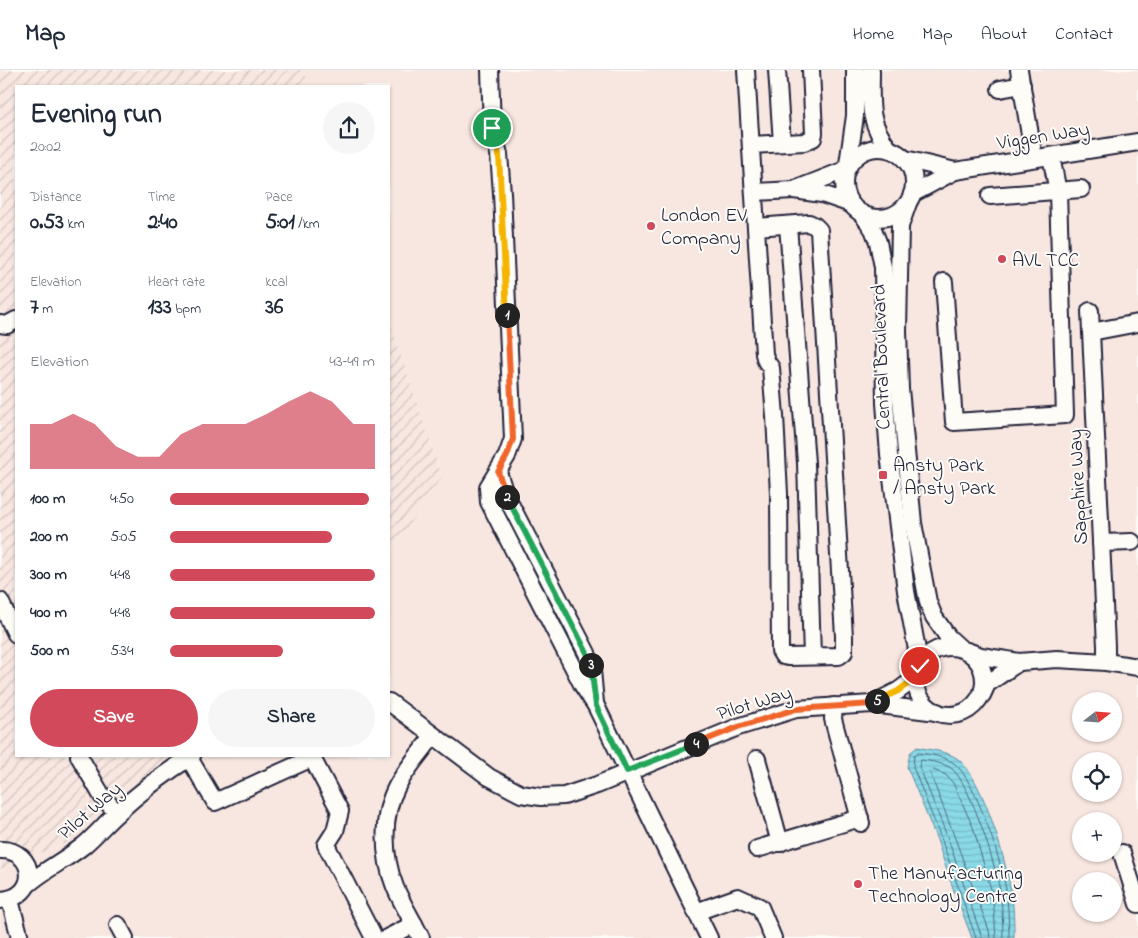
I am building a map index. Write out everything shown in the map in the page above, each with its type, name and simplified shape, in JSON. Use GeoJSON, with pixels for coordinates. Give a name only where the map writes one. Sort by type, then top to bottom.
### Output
{"type":"FeatureCollection","features":[{"type":"Feature","properties":{"kind":"street"},"geometry":{"type":"LineString","coordinates":[[490,70],[492,128],[499,154],[501,183],[513,439],[507,456],[488,487],[489,502],[583,686],[596,706],[709,938]]}},
{"type":"Feature","properties":{"kind":"street"},"geometry":{"type":"LineString","coordinates":[[746,70],[754,192],[756,228],[764,354],[771,368],[775,416],[779,494],[780,651],[783,656],[788,657],[839,656],[844,652],[844,636],[819,230],[809,223],[756,228]]}},
{"type":"Feature","properties":{"kind":"street"},"geometry":{"type":"LineString","coordinates":[[777,70],[782,143]]}},
{"type":"Feature","properties":{"kind":"street"},"geometry":{"type":"LineString","coordinates":[[751,145],[804,142],[812,138],[814,133],[811,70]]}},
{"type":"Feature","properties":{"kind":"street"},"geometry":{"type":"LineString","coordinates":[[855,70],[855,116],[844,188],[857,210]]}},
{"type":"Feature","properties":{"kind":"street"},"geometry":{"type":"LineString","coordinates":[[871,70],[870,106],[878,134],[889,149]]}},
{"type":"Feature","properties":{"kind":"street"},"geometry":{"type":"LineString","coordinates":[[1000,89],[1021,78],[1034,158]]}},
{"type":"Feature","properties":{"kind":"street","name":"Viggen Way"},"geometry":{"type":"LineString","coordinates":[[910,198],[955,171],[1138,142]]}},
{"type":"Feature","properties":{"kind":"street"},"geometry":{"type":"LineString","coordinates":[[754,192],[794,190],[822,194],[878,218],[887,217],[902,210],[910,198],[914,177],[905,159],[897,152],[879,147],[863,151],[847,167],[794,190]]}},
{"type":"Feature","properties":{"kind":"street"},"geometry":{"type":"LineString","coordinates":[[944,282],[954,422],[1065,415],[1058,192],[1051,156]]}},
{"type":"Feature","properties":{"kind":"street","name":"Viggen Way"},"geometry":{"type":"LineString","coordinates":[[905,159],[955,171]]}},
{"type":"Feature","properties":{"kind":"street"},"geometry":{"type":"LineString","coordinates":[[990,196],[1058,192],[1081,188]]}},
{"type":"Feature","properties":{"kind":"street","name":"Central Boulevard"},"geometry":{"type":"LineString","coordinates":[[910,198],[900,226],[898,331],[900,389],[913,523],[928,602],[934,617],[948,637],[962,649]]}},
{"type":"Feature","properties":{"kind":"street","name":"Central Boulevard"},"geometry":{"type":"LineString","coordinates":[[857,210],[873,229],[878,242],[883,267],[884,384],[889,454],[918,671]]}},
{"type":"Feature","properties":{"kind":"street"},"geometry":{"type":"LineString","coordinates":[[788,225],[806,463],[812,656]]}},
{"type":"Feature","properties":{"kind":"street","name":"Sapphire Way"},"geometry":{"type":"LineString","coordinates":[[1090,311],[1106,662]]}},
{"type":"Feature","properties":{"kind":"street"},"geometry":{"type":"LineString","coordinates":[[0,324],[15,320]]}},
{"type":"Feature","properties":{"kind":"street"},"geometry":{"type":"LineString","coordinates":[[1091,332],[1138,324]]}},
{"type":"Feature","properties":{"kind":"street"},"geometry":{"type":"LineString","coordinates":[[1101,543],[1132,542]]}},
{"type":"Feature","properties":{"kind":"street"},"geometry":{"type":"LineString","coordinates":[[6,603],[15,631]]}},
{"type":"Feature","properties":{"kind":"street"},"geometry":{"type":"LineString","coordinates":[[1019,662],[988,684],[974,706],[956,714],[947,715],[928,707],[918,689],[918,671],[926,658],[934,651],[944,648],[962,649],[981,656],[1019,662],[1057,659],[1106,662],[1138,667]]}},
{"type":"Feature","properties":{"kind":"street"},"geometry":{"type":"LineString","coordinates":[[962,649],[974,657],[981,666],[984,682],[980,698]]}},
{"type":"Feature","properties":{"kind":"street","name":"Pilot Way"},"geometry":{"type":"LineString","coordinates":[[872,704],[898,691],[918,671]]}},
{"type":"Feature","properties":{"kind":"street","name":"Pilot Way"},"geometry":{"type":"LineString","coordinates":[[390,703],[489,777],[521,794],[541,797],[564,796],[597,785],[627,771],[738,727],[796,709],[872,704],[937,712]]}},
{"type":"Feature","properties":{"kind":"street"},"geometry":{"type":"LineString","coordinates":[[757,849],[860,821],[833,719],[834,706]]}},
{"type":"Feature","properties":{"kind":"street"},"geometry":{"type":"LineString","coordinates":[[387,938],[418,931],[395,887],[387,861],[385,832],[389,807],[397,787],[433,736]]}},
{"type":"Feature","properties":{"kind":"street"},"geometry":{"type":"LineString","coordinates":[[80,757],[102,796],[117,813]]}},
{"type":"Feature","properties":{"kind":"street"},"geometry":{"type":"LineString","coordinates":[[190,757],[215,802],[312,758],[340,811],[335,831],[326,845],[374,938]]}},
{"type":"Feature","properties":{"kind":"street","name":"Pilot Way"},"geometry":{"type":"LineString","coordinates":[[5,900],[22,892],[41,873],[84,845],[117,813],[156,780],[190,757]]}},
{"type":"Feature","properties":{"kind":"street"},"geometry":{"type":"LineString","coordinates":[[756,759],[780,843]]}},
{"type":"Feature","properties":{"kind":"street","name":"Pilot Way"},"geometry":{"type":"LineString","coordinates":[[0,850],[15,852],[30,863],[48,864],[63,860]]}},
{"type":"Feature","properties":{"kind":"street"},"geometry":{"type":"LineString","coordinates":[[1122,853],[1138,904]]}},
{"type":"Feature","properties":{"kind":"street"},"geometry":{"type":"LineString","coordinates":[[22,858],[29,873],[27,885]]}},
{"type":"Feature","properties":{"kind":"street"},"geometry":{"type":"LineString","coordinates":[[696,912],[738,897],[760,907],[773,938]]}},
{"type":"Feature","properties":{"kind":"street"},"geometry":{"type":"LineString","coordinates":[[5,900],[20,938]]}},
{"type":"Feature","properties":{"kind":"shaded area"},"geometry":{"type":"Polygon","coordinates":[[[0,70],[304,70],[309,85],[15,85],[15,757],[204,757],[82,837],[0,869],[0,70]]]}},
{"type":"Feature","properties":{"kind":"shaded area"},"geometry":{"type":"Polygon","coordinates":[[[304,70],[1138,70],[1138,938],[0,938],[0,869],[82,837],[204,757],[390,757],[390,553],[442,477],[390,323],[390,85],[309,85],[304,70]]]}},
{"type":"Feature","properties":{"kind":"shaded area"},"geometry":{"type":"Polygon","coordinates":[[[390,323],[442,477],[390,553],[390,323]]]}},
{"type":"Feature","properties":{"kind":"water"},"geometry":{"type":"Polygon","coordinates":[[[917,747],[944,752],[954,756],[967,769],[976,783],[992,821],[1004,861],[1013,903],[1014,938],[972,938],[937,840],[907,767],[910,753],[917,747]]]}},
{"type":"Feature","properties":{"kind":"place","name":"London EV Company"},"geometry":{"type":"Point","coordinates":[651,226]}},
{"type":"Feature","properties":{"kind":"place","name":"AVL TCC"},"geometry":{"type":"Point","coordinates":[1002,259]}},
{"type":"Feature","properties":{"kind":"place","name":"Ansty Park / Ansty Park"},"geometry":{"type":"Point","coordinates":[883,475]}},
{"type":"Feature","properties":{"kind":"place","name":"The Manufacturing Technology Centre"},"geometry":{"type":"Point","coordinates":[858,884]}},
{"type":"Feature","properties":{"kind":"route"},"geometry":{"type":"LineString","coordinates":[[492,128],[499,154],[502,193],[513,439],[507,456],[498,472],[505,494],[587,653],[592,670],[596,706],[627,771],[738,727],[796,709],[872,704],[898,691],[917,677],[920,666]]}}]}
